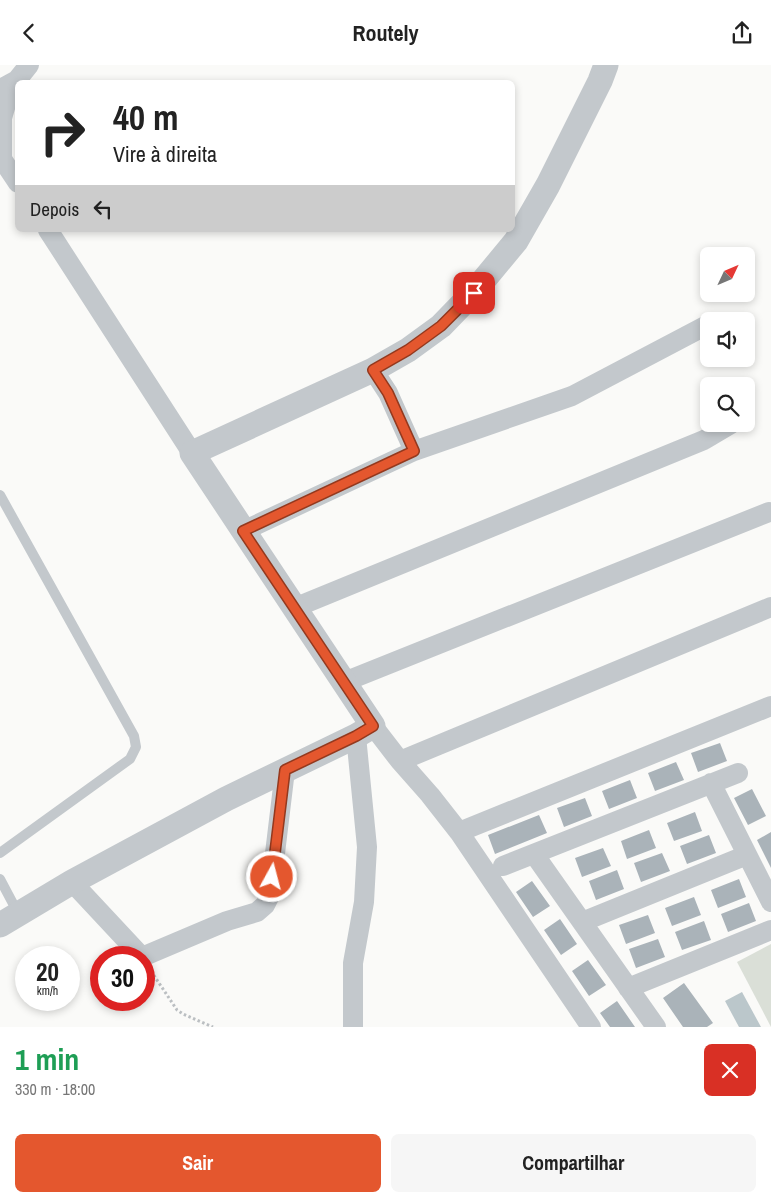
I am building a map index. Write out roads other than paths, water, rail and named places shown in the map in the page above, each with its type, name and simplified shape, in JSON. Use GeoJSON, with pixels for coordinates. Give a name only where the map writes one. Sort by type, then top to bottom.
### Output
{"type":"FeatureCollection","features":[{"type":"Feature","properties":{"kind":"street"},"geometry":{"type":"LineString","coordinates":[[192,453],[373,370],[408,350],[441,326],[474,293],[516,241],[548,185],[600,81],[606,65]]}},
{"type":"Feature","properties":{"kind":"street"},"geometry":{"type":"LineString","coordinates":[[15,81],[2,118],[1,157],[15,178]]}},
{"type":"Feature","properties":{"kind":"street"},"geometry":{"type":"LineString","coordinates":[[49,232],[344,683],[365,731],[367,847],[364,902],[354,963],[353,1027]]}},
{"type":"Feature","properties":{"kind":"street"},"geometry":{"type":"LineString","coordinates":[[243,531],[414,451],[572,396],[700,329]]}},
{"type":"Feature","properties":{"kind":"street"},"geometry":{"type":"LineString","coordinates":[[373,370],[388,393],[414,451]]}},
{"type":"Feature","properties":{"kind":"street"},"geometry":{"type":"LineString","coordinates":[[294,608],[704,440],[718,432]]}},
{"type":"Feature","properties":{"kind":"street"},"geometry":{"type":"LineString","coordinates":[[344,683],[769,512]]}},
{"type":"Feature","properties":{"kind":"street"},"geometry":{"type":"LineString","coordinates":[[400,761],[771,607]]}},
{"type":"Feature","properties":{"kind":"street"},"geometry":{"type":"LineString","coordinates":[[459,832],[771,706]]}},
{"type":"Feature","properties":{"kind":"street"},"geometry":{"type":"LineString","coordinates":[[365,731],[400,761],[459,832],[591,1027]]}},
{"type":"Feature","properties":{"kind":"street"},"geometry":{"type":"LineString","coordinates":[[9,919],[72,882],[226,799],[365,731]]}},
{"type":"Feature","properties":{"kind":"street"},"geometry":{"type":"LineString","coordinates":[[72,882],[142,957],[227,921],[257,911],[265,905],[270,895],[285,770]]}},
{"type":"Feature","properties":{"kind":"street"},"geometry":{"type":"LineString","coordinates":[[503,866],[738,773]]}},
{"type":"Feature","properties":{"kind":"street"},"geometry":{"type":"LineString","coordinates":[[711,783],[771,903]]}},
{"type":"Feature","properties":{"kind":"street"},"geometry":{"type":"LineString","coordinates":[[534,854],[656,1027]]}},
{"type":"Feature","properties":{"kind":"street"},"geometry":{"type":"LineString","coordinates":[[582,922],[747,855]]}},
{"type":"Feature","properties":{"kind":"street"},"geometry":{"type":"LineString","coordinates":[[628,988],[771,930]]}},
{"type":"Feature","properties":{"kind":"lane"},"geometry":{"type":"LineString","coordinates":[[0,495],[134,736],[136,747],[130,759],[0,853]]}},
{"type":"Feature","properties":{"kind":"lane"},"geometry":{"type":"LineString","coordinates":[[0,879],[9,919]]}}]}
